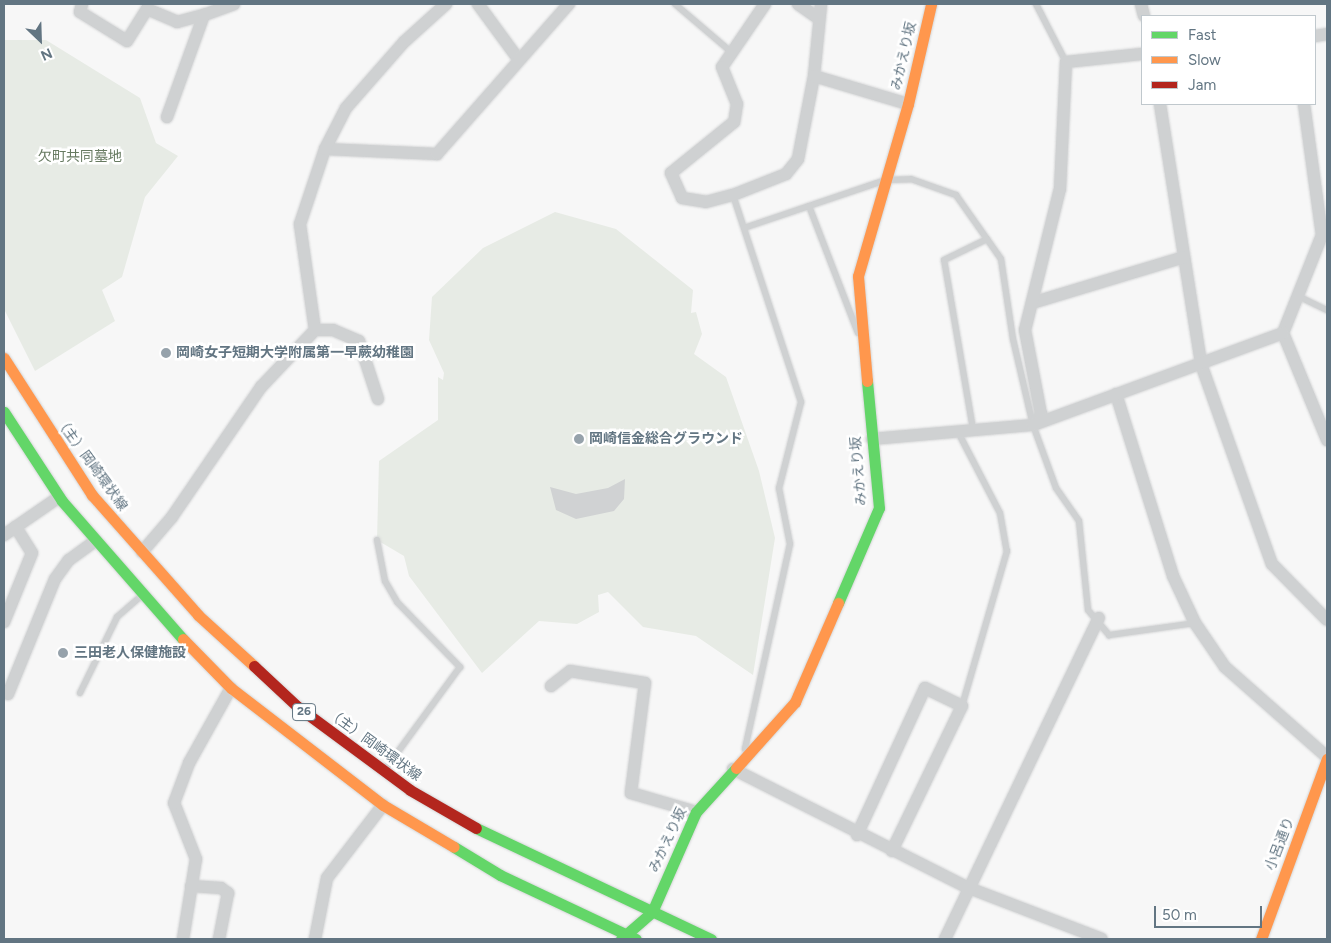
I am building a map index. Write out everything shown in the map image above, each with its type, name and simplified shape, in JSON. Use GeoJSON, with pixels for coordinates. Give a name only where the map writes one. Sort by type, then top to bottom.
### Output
{"type":"FeatureCollection","features":[{"type":"Feature","properties":{"kind":"main road","name":"みかえり坂"},"geometry":{"type":"LineString","coordinates":[[652,912],[696,812],[795,702],[879,508],[858,276],[908,104],[931,4]]}},
{"type":"Feature","properties":{"kind":"main road","name":"（主）岡崎環状線"},"geometry":{"type":"LineString","coordinates":[[4,358],[92,495],[198,615],[298,707],[384,771],[501,843],[711,939]]}},
{"type":"Feature","properties":{"kind":"main road","name":"26"},"geometry":{"type":"LineString","coordinates":[[4,412],[59,497],[95,541],[141,596],[231,688],[383,805],[500,875],[622,936],[636,939]]}},
{"type":"Feature","properties":{"kind":"main road","name":"小呂通り"},"geometry":{"type":"LineString","coordinates":[[1261,939],[1324,778],[1327,758]]}},
{"type":"Feature","properties":{"kind":"main road"},"geometry":{"type":"LineString","coordinates":[[622,936],[652,912]]}},
{"type":"Feature","properties":{"kind":"street"},"geometry":{"type":"LineString","coordinates":[[82,4],[80,12],[126,42],[148,6],[177,22],[234,4]]}},
{"type":"Feature","properties":{"kind":"street"},"geometry":{"type":"LineString","coordinates":[[315,330],[300,224],[325,149],[346,108],[404,42],[446,4]]}},
{"type":"Feature","properties":{"kind":"street"},"geometry":{"type":"LineString","coordinates":[[478,4],[519,60]]}},
{"type":"Feature","properties":{"kind":"street"},"geometry":{"type":"LineString","coordinates":[[325,149],[437,154],[569,4]]}},
{"type":"Feature","properties":{"kind":"street"},"geometry":{"type":"LineString","coordinates":[[765,4],[730,51],[722,67],[737,104],[734,122],[671,173],[682,198],[706,202],[733,195],[786,174],[798,159],[814,76],[818,18],[821,4]]}},
{"type":"Feature","properties":{"kind":"street"},"geometry":{"type":"LineString","coordinates":[[798,4],[818,18]]}},
{"type":"Feature","properties":{"kind":"street"},"geometry":{"type":"LineString","coordinates":[[167,117],[204,15]]}},
{"type":"Feature","properties":{"kind":"street"},"geometry":{"type":"LineString","coordinates":[[1032,425],[1041,414],[1025,330],[1060,189],[1066,62],[1141,54]]}},
{"type":"Feature","properties":{"kind":"street"},"geometry":{"type":"LineString","coordinates":[[814,76],[908,104]]}},
{"type":"Feature","properties":{"kind":"street"},"geometry":{"type":"LineString","coordinates":[[1160,105],[1201,364],[1272,564],[1327,620]]}},
{"type":"Feature","properties":{"kind":"street"},"geometry":{"type":"LineString","coordinates":[[1304,105],[1322,235],[1283,333],[1327,440]]}},
{"type":"Feature","properties":{"kind":"street"},"geometry":{"type":"LineString","coordinates":[[1032,303],[1184,258]]}},
{"type":"Feature","properties":{"kind":"street"},"geometry":{"type":"LineString","coordinates":[[142,552],[172,517],[261,387],[315,330],[333,330],[358,342],[378,399]]}},
{"type":"Feature","properties":{"kind":"street"},"geometry":{"type":"LineString","coordinates":[[872,439],[1032,425],[1283,333]]}},
{"type":"Feature","properties":{"kind":"street"},"geometry":{"type":"LineString","coordinates":[[1116,394],[1173,576],[1195,623],[1224,667],[1327,758]]}},
{"type":"Feature","properties":{"kind":"street"},"geometry":{"type":"LineString","coordinates":[[4,535],[59,497]]}},
{"type":"Feature","properties":{"kind":"street"},"geometry":{"type":"LineString","coordinates":[[4,622],[32,553],[16,527]]}},
{"type":"Feature","properties":{"kind":"street"},"geometry":{"type":"LineString","coordinates":[[8,694],[56,579],[69,560],[95,541]]}},
{"type":"Feature","properties":{"kind":"street"},"geometry":{"type":"LineString","coordinates":[[945,939],[1099,618]]}},
{"type":"Feature","properties":{"kind":"street"},"geometry":{"type":"LineString","coordinates":[[551,686],[570,671],[645,682],[631,793],[696,812]]}},
{"type":"Feature","properties":{"kind":"street"},"geometry":{"type":"LineString","coordinates":[[183,939],[196,859],[174,803],[189,763],[231,688]]}},
{"type":"Feature","properties":{"kind":"street"},"geometry":{"type":"LineString","coordinates":[[857,835],[925,688],[962,706],[892,851]]}},
{"type":"Feature","properties":{"kind":"street"},"geometry":{"type":"LineString","coordinates":[[733,769],[857,835],[969,888],[1102,939]]}},
{"type":"Feature","properties":{"kind":"street"},"geometry":{"type":"LineString","coordinates":[[320,938],[327,878],[383,805]]}},
{"type":"Feature","properties":{"kind":"street"},"geometry":{"type":"LineString","coordinates":[[191,886],[220,888],[228,893],[219,939]]}},
{"type":"Feature","properties":{"kind":"lane"},"geometry":{"type":"LineString","coordinates":[[675,4],[730,51]]}},
{"type":"Feature","properties":{"kind":"lane"},"geometry":{"type":"LineString","coordinates":[[1036,4],[1066,62]]}},
{"type":"Feature","properties":{"kind":"lane"},"geometry":{"type":"LineString","coordinates":[[744,228],[886,180],[911,180],[956,194],[1001,259],[1013,339],[1032,425],[1056,488],[1079,521],[1088,610],[1099,618],[1108,636],[1195,623]]}},
{"type":"Feature","properties":{"kind":"lane"},"geometry":{"type":"LineString","coordinates":[[733,195],[801,402],[779,488],[790,544],[742,760]]}},
{"type":"Feature","properties":{"kind":"lane"},"geometry":{"type":"LineString","coordinates":[[809,206],[854,330],[865,338]]}},
{"type":"Feature","properties":{"kind":"lane"},"geometry":{"type":"LineString","coordinates":[[973,429],[944,260],[987,238]]}},
{"type":"Feature","properties":{"kind":"lane"},"geometry":{"type":"LineString","coordinates":[[1298,296],[1327,310]]}},
{"type":"Feature","properties":{"kind":"lane"},"geometry":{"type":"LineString","coordinates":[[958,432],[1000,513],[1006,551],[962,706]]}},
{"type":"Feature","properties":{"kind":"lane"},"geometry":{"type":"LineString","coordinates":[[377,540],[384,581],[397,602],[460,667],[384,771]]}},
{"type":"Feature","properties":{"kind":"lane"},"geometry":{"type":"LineString","coordinates":[[80,693],[117,617],[141,596]]}},
{"type":"Feature","properties":{"kind":"green space","name":"欠町共同墓地"},"geometry":{"type":"Polygon","coordinates":[[[4,40],[46,40],[140,98],[156,143],[178,156],[145,197],[122,277],[102,290],[115,321],[35,371],[4,309],[4,40]]]}},
{"type":"Feature","properties":{"kind":"green space","name":"岡崎信金総合グラウンド"},"geometry":{"type":"Polygon","coordinates":[[[555,212],[616,229],[693,290],[691,313],[696,312],[702,334],[694,354],[726,377],[759,471],[775,538],[753,675],[696,636],[643,627],[608,592],[598,595],[599,612],[577,624],[539,621],[482,673],[409,576],[404,556],[377,540],[379,461],[438,420],[438,377],[443,380],[444,373],[429,340],[432,297],[483,248],[555,212]]]}},
{"type":"Feature","properties":{"kind":"building"},"geometry":{"type":"Polygon","coordinates":[[[625,479],[624,499],[614,511],[576,519],[556,510],[550,487],[576,494],[608,488],[625,479]]]}},
{"type":"Feature","properties":{"kind":"traffic: fast"},"geometry":{"type":"LineString","coordinates":[[838,603],[879,508],[867,381]]}},
{"type":"Feature","properties":{"kind":"traffic: fast"},"geometry":{"type":"LineString","coordinates":[[4,412],[62,501],[183,639]]}},
{"type":"Feature","properties":{"kind":"traffic: fast"},"geometry":{"type":"LineString","coordinates":[[621,939],[652,912],[696,812],[736,768]]}},
{"type":"Feature","properties":{"kind":"traffic: fast"},"geometry":{"type":"LineString","coordinates":[[476,828],[711,939]]}},
{"type":"Feature","properties":{"kind":"traffic: fast"},"geometry":{"type":"LineString","coordinates":[[454,847],[500,875],[636,939]]}},
{"type":"Feature","properties":{"kind":"traffic: slow"},"geometry":{"type":"LineString","coordinates":[[867,381],[858,276],[908,104],[931,4]]}},
{"type":"Feature","properties":{"kind":"traffic: slow"},"geometry":{"type":"LineString","coordinates":[[4,358],[92,495],[198,615],[254,666]]}},
{"type":"Feature","properties":{"kind":"traffic: slow"},"geometry":{"type":"LineString","coordinates":[[736,768],[795,702],[838,603]]}},
{"type":"Feature","properties":{"kind":"traffic: slow"},"geometry":{"type":"LineString","coordinates":[[183,639],[231,688],[383,805],[454,847]]}},
{"type":"Feature","properties":{"kind":"traffic: slow"},"geometry":{"type":"LineString","coordinates":[[1261,939],[1327,759]]}},
{"type":"Feature","properties":{"kind":"traffic: jam"},"geometry":{"type":"LineString","coordinates":[[254,666],[298,707],[410,790],[476,828]]}},
{"type":"Feature","properties":{"kind":"place","name":"岡崎女子短期大学附属第一早蕨幼稚園"},"geometry":{"type":"Point","coordinates":[166,353]}},
{"type":"Feature","properties":{"kind":"place","name":"岡崎信金総合グラウンド"},"geometry":{"type":"Point","coordinates":[579,439]}},
{"type":"Feature","properties":{"kind":"place","name":"三田老人保健施設"},"geometry":{"type":"Point","coordinates":[63,653]}}]}
